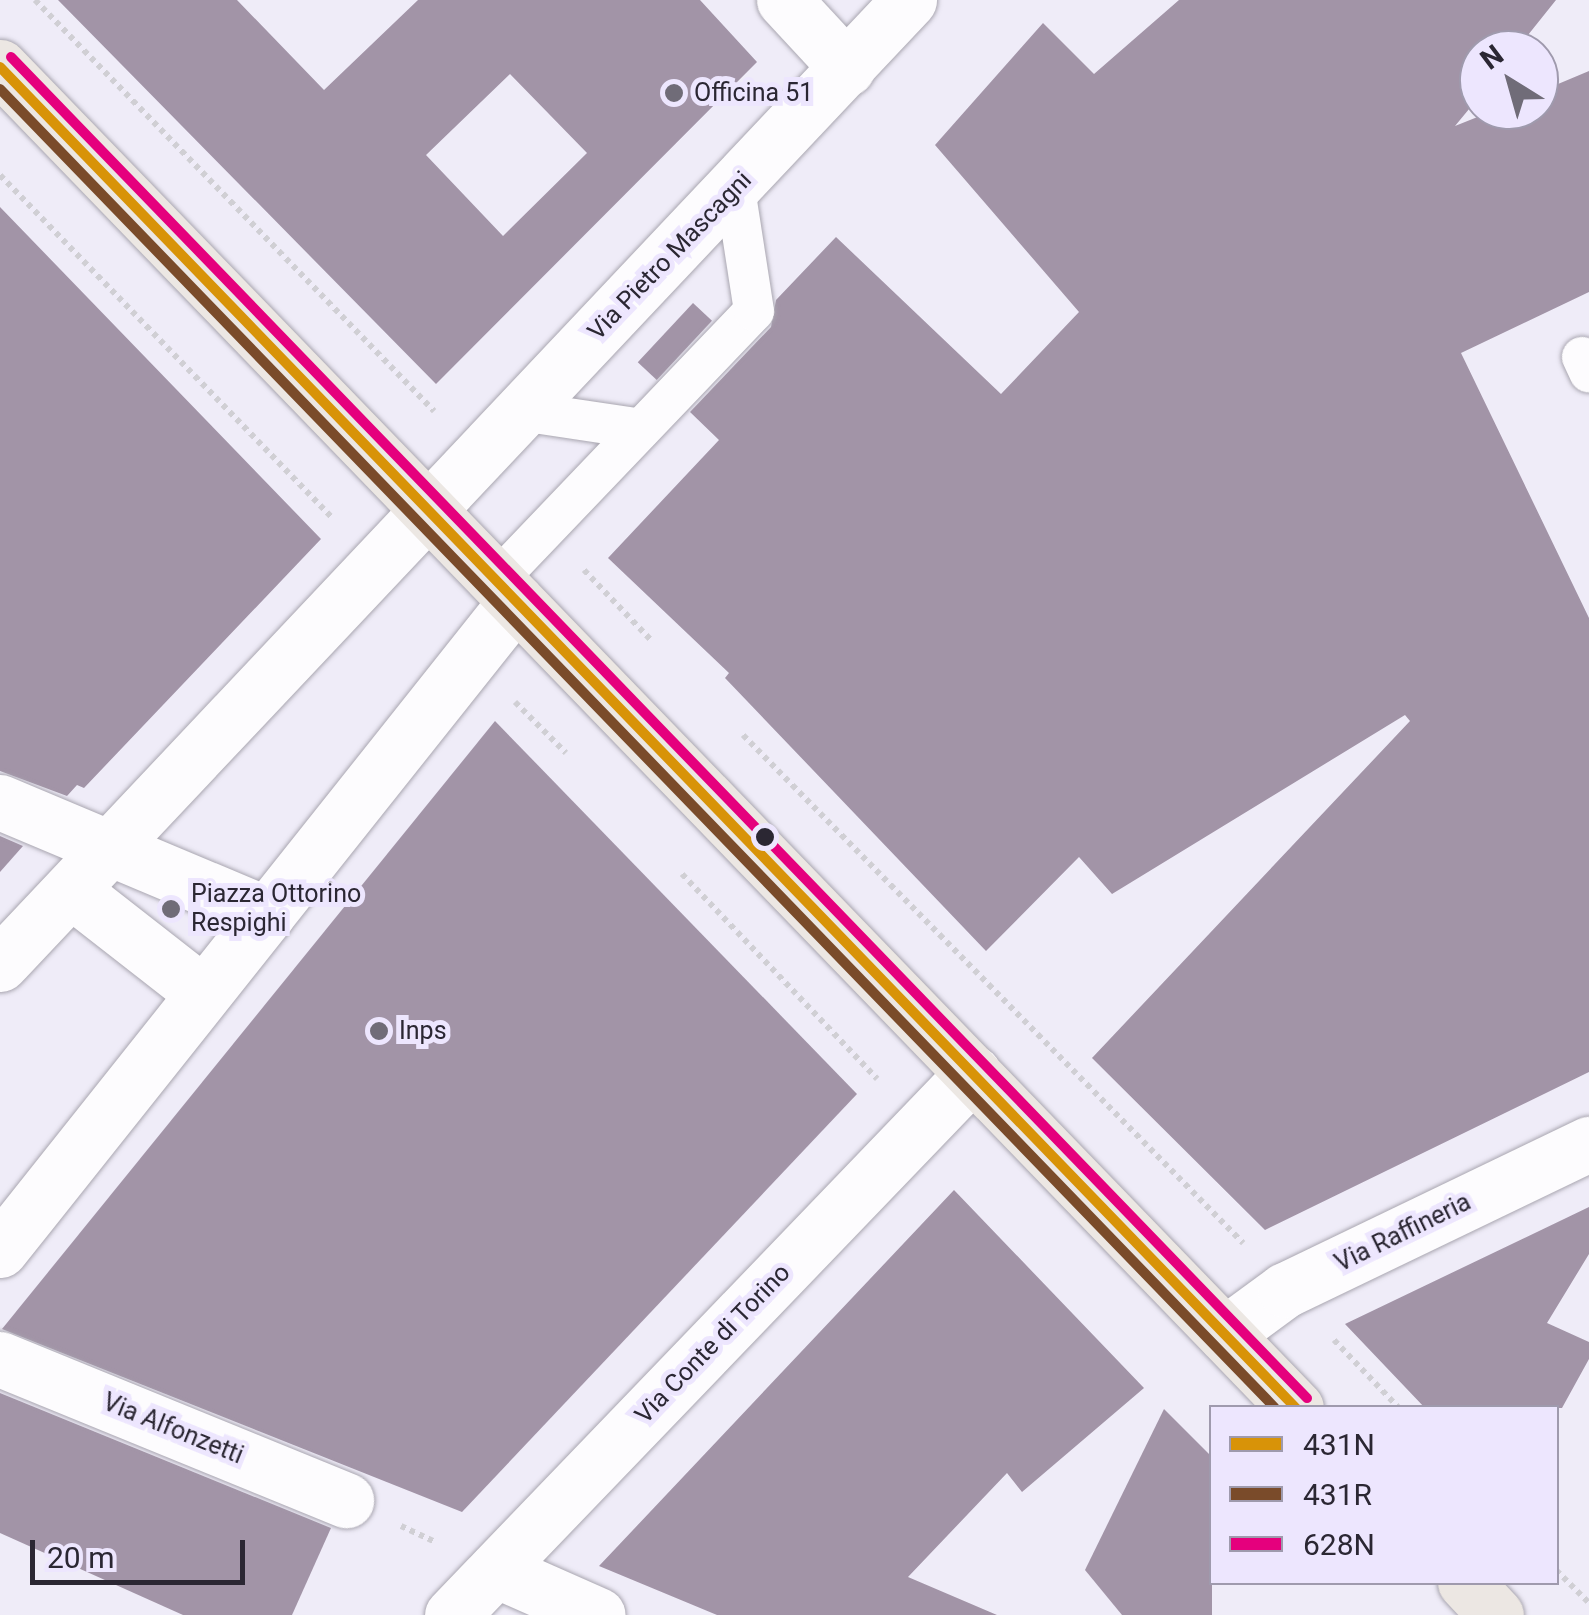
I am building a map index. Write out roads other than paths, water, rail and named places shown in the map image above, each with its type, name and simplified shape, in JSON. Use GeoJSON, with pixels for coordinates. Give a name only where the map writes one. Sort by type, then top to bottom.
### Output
{"type":"FeatureCollection","features":[{"type":"Feature","properties":{"kind":"main road"},"geometry":{"type":"LineString","coordinates":[[0,67],[1293,1405]]}},
{"type":"Feature","properties":{"kind":"main road"},"geometry":{"type":"LineString","coordinates":[[1468,1585],[1496,1615]]}},
{"type":"Feature","properties":{"kind":"street"},"geometry":{"type":"LineString","coordinates":[[784,0],[847,68]]}},
{"type":"Feature","properties":{"kind":"street","name":"Via Pietro Mascagni"},"geometry":{"type":"LineString","coordinates":[[0,964],[910,0]]}},
{"type":"Feature","properties":{"kind":"street"},"geometry":{"type":"LineString","coordinates":[[0,1250],[267,914],[506,591]]}},
{"type":"Feature","properties":{"kind":"street"},"geometry":{"type":"LineString","coordinates":[[24,813],[88,870],[203,993]]}},
{"type":"Feature","properties":{"kind":"street"},"geometry":{"type":"LineString","coordinates":[[88,870],[267,914]]}},
{"type":"Feature","properties":{"kind":"street","name":"Via Conte di Torino"},"geometry":{"type":"LineString","coordinates":[[452,1615],[973,1073]]}},
{"type":"Feature","properties":{"kind":"street","name":"Via Raffineria"},"geometry":{"type":"LineString","coordinates":[[1225,1334],[1285,1290],[1589,1144]]}},
{"type":"Feature","properties":{"kind":"street","name":"Via Alfonzetti"},"geometry":{"type":"LineString","coordinates":[[0,1359],[346,1500]]}},
{"type":"Feature","properties":{"kind":"street"},"geometry":{"type":"LineString","coordinates":[[496,1570],[598,1615]]}},
{"type":"Feature","properties":{"kind":"lane"},"geometry":{"type":"LineString","coordinates":[[506,591],[545,529],[754,311],[735,188]]}},
{"type":"Feature","properties":{"kind":"lane"},"geometry":{"type":"LineString","coordinates":[[521,410],[641,428]]}},
{"type":"Feature","properties":{"kind":"place","name":"Officina 51"},"geometry":{"type":"Point","coordinates":[674,93]}},
{"type":"Feature","properties":{"kind":"place","name":"Piazza Ottorino Respighi"},"geometry":{"type":"Point","coordinates":[171,909]}},
{"type":"Feature","properties":{"kind":"place","name":"Inps"},"geometry":{"type":"Point","coordinates":[379,1031]}}]}
